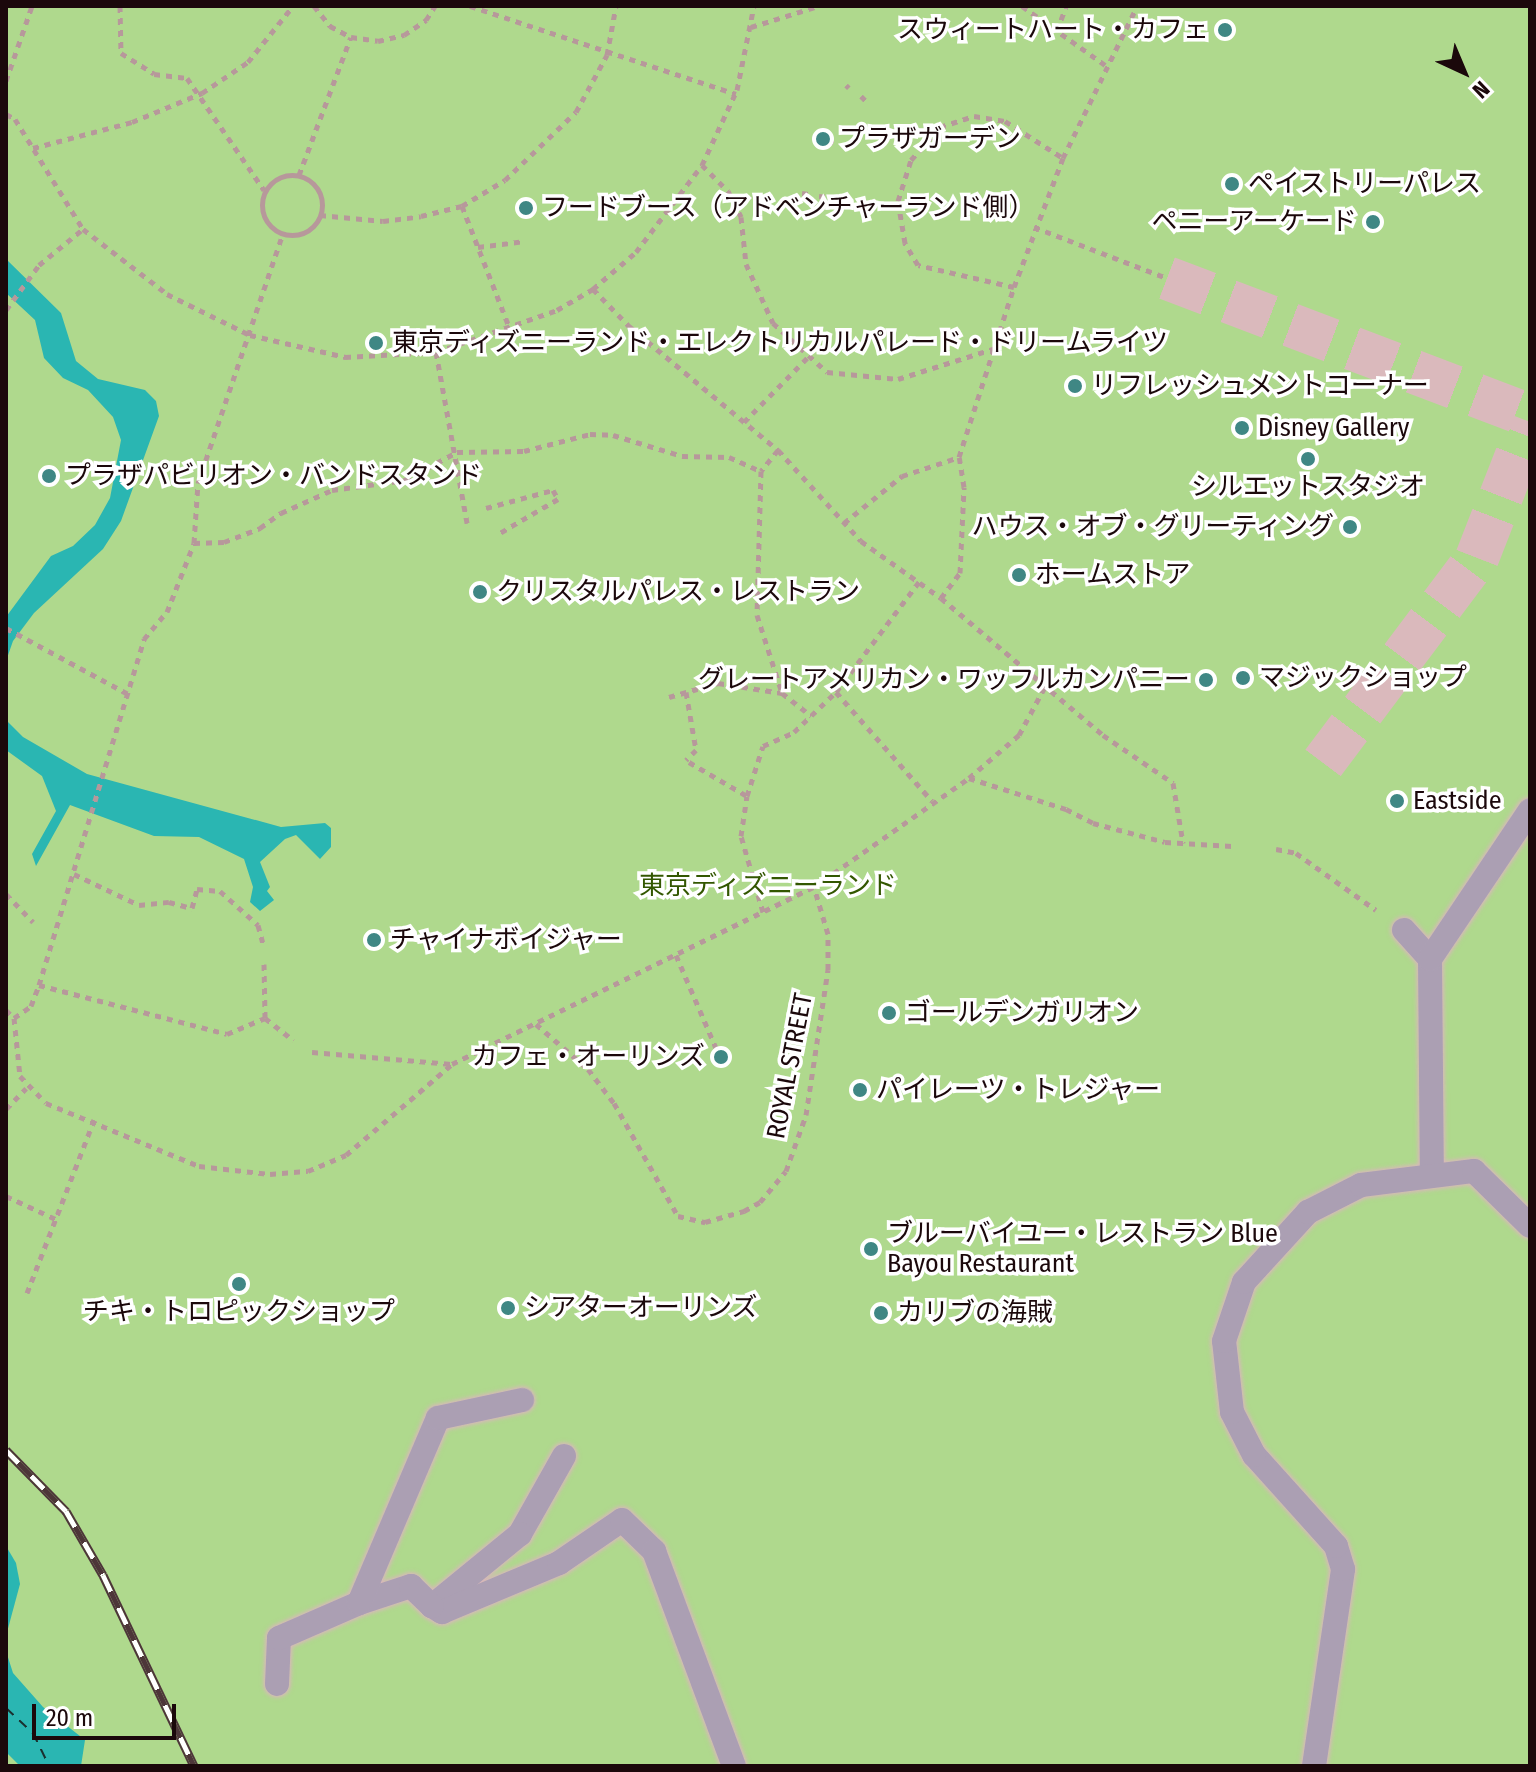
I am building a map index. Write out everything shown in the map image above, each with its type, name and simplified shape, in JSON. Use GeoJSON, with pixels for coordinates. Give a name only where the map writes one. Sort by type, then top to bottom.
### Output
{"type":"FeatureCollection","features":[{"type":"Feature","properties":{"kind":"lane"},"geometry":{"type":"LineString","coordinates":[[1432,1173],[1430,959],[1530,810]]}},
{"type":"Feature","properties":{"kind":"lane"},"geometry":{"type":"LineString","coordinates":[[1404,930],[1430,959]]}},
{"type":"Feature","properties":{"kind":"lane"},"geometry":{"type":"LineString","coordinates":[[1314,1766],[1343,1569],[1336,1546],[1254,1455],[1240,1431],[1226,1391],[1224,1341],[1244,1282],[1308,1212],[1361,1185],[1432,1173],[1474,1171],[1530,1226]]}},
{"type":"Feature","properties":{"kind":"lane"},"geometry":{"type":"LineString","coordinates":[[359,1603],[438,1418],[522,1400]]}},
{"type":"Feature","properties":{"kind":"lane"},"geometry":{"type":"LineString","coordinates":[[432,1606],[520,1534],[564,1456]]}},
{"type":"Feature","properties":{"kind":"lane"},"geometry":{"type":"LineString","coordinates":[[277,1684],[279,1638],[359,1603],[411,1586],[442,1612],[559,1563],[622,1520],[654,1551],[734,1766]]}},
{"type":"Feature","properties":{"kind":"path"},"geometry":{"type":"LineString","coordinates":[[6,81],[32,6]]}},
{"type":"Feature","properties":{"kind":"path"},"geometry":{"type":"LineString","coordinates":[[120,6],[121,53],[154,74],[187,78],[202,93],[264,190]]}},
{"type":"Feature","properties":{"kind":"path"},"geometry":{"type":"LineString","coordinates":[[33,148],[132,122],[202,93],[248,62],[293,6]]}},
{"type":"Feature","properties":{"kind":"path"},"geometry":{"type":"LineString","coordinates":[[314,6],[330,26],[351,37],[378,41],[404,35],[426,20],[435,6]]}},
{"type":"Feature","properties":{"kind":"path"},"geometry":{"type":"LineString","coordinates":[[470,6],[607,55],[736,94]]}},
{"type":"Feature","properties":{"kind":"path"},"geometry":{"type":"LineString","coordinates":[[320,215],[383,221],[462,206],[536,156],[576,112],[607,55],[616,6]]}},
{"type":"Feature","properties":{"kind":"path"},"geometry":{"type":"LineString","coordinates":[[6,114],[33,148],[83,229],[167,294],[250,335],[345,357],[436,352],[510,329],[593,289],[636,252],[702,165],[736,94],[754,6]]}},
{"type":"Feature","properties":{"kind":"path"},"geometry":{"type":"LineString","coordinates":[[750,27],[818,6]]}},
{"type":"Feature","properties":{"kind":"path"},"geometry":{"type":"LineString","coordinates":[[1022,6],[1105,65]]}},
{"type":"Feature","properties":{"kind":"path"},"geometry":{"type":"LineString","coordinates":[[1057,31],[1066,6]]}},
{"type":"Feature","properties":{"kind":"path"},"geometry":{"type":"LineString","coordinates":[[941,598],[960,573],[964,487],[959,457],[997,348],[1014,287],[1034,227],[1063,158],[1105,65],[1137,6]]}},
{"type":"Feature","properties":{"kind":"path"},"geometry":{"type":"LineString","coordinates":[[299,175],[351,37]]}},
{"type":"Feature","properties":{"kind":"path"},"geometry":{"type":"LineString","coordinates":[[1014,287],[918,265],[905,243],[898,201],[911,160],[940,127],[974,116],[1005,121],[1063,158]]}},
{"type":"Feature","properties":{"kind":"path"},"geometry":{"type":"LineString","coordinates":[[702,165],[728,191],[741,217],[746,264],[773,323],[827,372],[898,379],[997,348]]}},
{"type":"Feature","properties":{"kind":"path"},"geometry":{"type":"LineString","coordinates":[[299,175],[319,190],[320,215],[307,231],[283,234],[266,222],[261,201],[264,190],[280,176],[299,175]]}},
{"type":"Feature","properties":{"kind":"path"},"geometry":{"type":"LineString","coordinates":[[819,196],[827,197]]}},
{"type":"Feature","properties":{"kind":"path"},"geometry":{"type":"LineString","coordinates":[[462,206],[510,329]]}},
{"type":"Feature","properties":{"kind":"path"},"geometry":{"type":"LineString","coordinates":[[1034,227],[1167,278]]}},
{"type":"Feature","properties":{"kind":"path"},"geometry":{"type":"LineString","coordinates":[[6,310],[39,265],[83,229]]}},
{"type":"Feature","properties":{"kind":"path"},"geometry":{"type":"LineString","coordinates":[[14,1018],[31,1006],[39,985],[130,695],[144,639],[167,612],[194,543],[198,483],[283,234]]}},
{"type":"Feature","properties":{"kind":"path"},"geometry":{"type":"LineString","coordinates":[[478,247],[525,241]]}},
{"type":"Feature","properties":{"kind":"path"},"geometry":{"type":"LineString","coordinates":[[593,289],[629,326],[778,450],[861,541],[941,598],[1047,683],[1103,735],[1173,783],[1183,843]]}},
{"type":"Feature","properties":{"kind":"path"},"geometry":{"type":"LineString","coordinates":[[436,352],[457,452],[467,523]]}},
{"type":"Feature","properties":{"kind":"path"},"geometry":{"type":"LineString","coordinates":[[744,422],[810,355]]}},
{"type":"Feature","properties":{"kind":"path"},"geometry":{"type":"LineString","coordinates":[[194,543],[224,542],[248,533],[332,490],[405,480],[457,452],[524,451],[590,434],[613,435],[650,450],[729,457],[761,471]]}},
{"type":"Feature","properties":{"kind":"path"},"geometry":{"type":"LineString","coordinates":[[778,450],[761,471],[757,615],[782,693]]}},
{"type":"Feature","properties":{"kind":"path"},"geometry":{"type":"LineString","coordinates":[[844,523],[902,476],[959,457]]}},
{"type":"Feature","properties":{"kind":"path"},"geometry":{"type":"LineString","coordinates":[[486,508],[553,490],[558,499],[498,534]]}},
{"type":"Feature","properties":{"kind":"path"},"geometry":{"type":"LineString","coordinates":[[763,912],[741,836],[747,796],[763,746],[794,732],[836,692],[919,582]]}},
{"type":"Feature","properties":{"kind":"path"},"geometry":{"type":"LineString","coordinates":[[6,628],[130,695]]}},
{"type":"Feature","properties":{"kind":"path"},"geometry":{"type":"LineString","coordinates":[[669,697],[718,683],[782,693],[811,716]]}},
{"type":"Feature","properties":{"kind":"path"},"geometry":{"type":"LineString","coordinates":[[6,1010],[14,1018],[15,1051],[26,1088],[46,1103],[94,1120],[199,1166],[270,1174],[308,1171],[346,1155],[452,1064],[814,887],[932,801],[969,778],[1019,735],[1047,683]]}},
{"type":"Feature","properties":{"kind":"path"},"geometry":{"type":"LineString","coordinates":[[686,692],[696,750],[687,761],[747,796]]}},
{"type":"Feature","properties":{"kind":"path"},"geometry":{"type":"LineString","coordinates":[[836,692],[932,801]]}},
{"type":"Feature","properties":{"kind":"path"},"geometry":{"type":"LineString","coordinates":[[969,778],[1066,809],[1093,823],[1183,843],[1232,846]]}},
{"type":"Feature","properties":{"kind":"path"},"geometry":{"type":"LineString","coordinates":[[1276,849],[1296,853],[1404,930]]}},
{"type":"Feature","properties":{"kind":"path"},"geometry":{"type":"LineString","coordinates":[[74,874],[139,905],[169,902],[192,908],[197,889],[220,891],[258,925],[264,947]]}},
{"type":"Feature","properties":{"kind":"path","name":"ROYAL STREET"},"geometry":{"type":"LineString","coordinates":[[536,1024],[588,1069],[614,1103],[678,1216],[705,1222],[744,1211],[760,1202],[786,1171],[806,1115],[828,970],[828,934],[814,887]]}},
{"type":"Feature","properties":{"kind":"path"},"geometry":{"type":"LineString","coordinates":[[6,894],[33,922]]}},
{"type":"Feature","properties":{"kind":"path"},"geometry":{"type":"LineString","coordinates":[[676,955],[720,1057]]}},
{"type":"Feature","properties":{"kind":"path"},"geometry":{"type":"LineString","coordinates":[[264,964],[265,1018]]}},
{"type":"Feature","properties":{"kind":"path"},"geometry":{"type":"LineString","coordinates":[[39,985],[227,1034],[265,1018]]}},
{"type":"Feature","properties":{"kind":"path"},"geometry":{"type":"LineString","coordinates":[[265,1018],[293,1040]]}},
{"type":"Feature","properties":{"kind":"path"},"geometry":{"type":"LineString","coordinates":[[312,1052],[452,1064]]}},
{"type":"Feature","properties":{"kind":"path"},"geometry":{"type":"LineString","coordinates":[[6,1109],[26,1088]]}},
{"type":"Feature","properties":{"kind":"path"},"geometry":{"type":"LineString","coordinates":[[27,1293],[58,1220],[94,1120]]}},
{"type":"Feature","properties":{"kind":"path"},"geometry":{"type":"LineString","coordinates":[[6,1196],[58,1220]]}},
{"type":"Feature","properties":{"kind":"green space","name":"東京ディズニーランド"},"geometry":{"type":"Polygon","coordinates":[[[6,6],[1530,6],[1530,1766],[6,1766],[6,6]]]}},
{"type":"Feature","properties":{"kind":"water"},"geometry":{"type":"Polygon","coordinates":[[[6,259],[61,313],[76,361],[98,379],[145,390],[156,401],[159,416],[121,521],[103,549],[34,613],[13,641],[6,661],[6,617],[51,556],[73,546],[95,525],[110,498],[121,440],[113,417],[88,390],[63,378],[44,358],[35,320],[6,293],[6,259]]]}},
{"type":"Feature","properties":{"kind":"water"},"geometry":{"type":"Polygon","coordinates":[[[6,720],[23,737],[87,774],[281,827],[325,823],[331,828],[331,847],[320,859],[296,835],[285,839],[260,862],[270,887],[267,891],[274,900],[260,911],[250,902],[253,887],[244,859],[199,837],[154,836],[70,805],[36,866],[32,854],[56,811],[42,776],[6,750],[6,720]]]}},
{"type":"Feature","properties":{"kind":"water"},"geometry":{"type":"Polygon","coordinates":[[[6,1546],[16,1563],[20,1584],[6,1636],[6,1546]]]}},
{"type":"Feature","properties":{"kind":"water"},"geometry":{"type":"Polygon","coordinates":[[[6,1651],[13,1673],[43,1707],[85,1740],[81,1766],[20,1766],[6,1752],[6,1651]]]}},
{"type":"Feature","properties":{"kind":"ferry route"},"geometry":{"type":"LineString","coordinates":[[6,1708],[33,1733],[49,1766]]}},
{"type":"Feature","properties":{"kind":"tunnel"},"geometry":{"type":"LineString","coordinates":[[1167,278],[1530,416]]}},
{"type":"Feature","properties":{"kind":"tunnel"},"geometry":{"type":"LineString","coordinates":[[1323,763],[1477,558],[1530,422]]}},
{"type":"Feature","properties":{"kind":"railway"},"geometry":{"type":"LineString","coordinates":[[6,1450],[66,1511],[103,1575],[194,1766]]}},
{"type":"Feature","properties":{"kind":"place","name":"スウィートハート・カフェ"},"geometry":{"type":"Point","coordinates":[1225,30]}},
{"type":"Feature","properties":{"kind":"place","name":"プラザガーデン"},"geometry":{"type":"Point","coordinates":[823,139]}},
{"type":"Feature","properties":{"kind":"place","name":"ペイストリーパレス"},"geometry":{"type":"Point","coordinates":[1232,184]}},
{"type":"Feature","properties":{"kind":"place","name":"フードブース（アドベンチャーランド側）"},"geometry":{"type":"Point","coordinates":[526,208]}},
{"type":"Feature","properties":{"kind":"place","name":"ペニーアーケード"},"geometry":{"type":"Point","coordinates":[1373,222]}},
{"type":"Feature","properties":{"kind":"place","name":"東京ディズニーランド・エレクトリカルパレード・ドリームライツ"},"geometry":{"type":"Point","coordinates":[376,343]}},
{"type":"Feature","properties":{"kind":"place","name":"リフレッシュメントコーナー"},"geometry":{"type":"Point","coordinates":[1075,386]}},
{"type":"Feature","properties":{"kind":"place","name":"Disney Gallery"},"geometry":{"type":"Point","coordinates":[1242,428]}},
{"type":"Feature","properties":{"kind":"place","name":"シルエットスタジオ"},"geometry":{"type":"Point","coordinates":[1308,459]}},
{"type":"Feature","properties":{"kind":"place","name":"プラザパビリオン・バンドスタンド"},"geometry":{"type":"Point","coordinates":[49,476]}},
{"type":"Feature","properties":{"kind":"place","name":"ハウス・オブ・グリーティング"},"geometry":{"type":"Point","coordinates":[1350,527]}},
{"type":"Feature","properties":{"kind":"place","name":"ホームストア"},"geometry":{"type":"Point","coordinates":[1019,575]}},
{"type":"Feature","properties":{"kind":"place","name":"クリスタルパレス・レストラン"},"geometry":{"type":"Point","coordinates":[480,592]}},
{"type":"Feature","properties":{"kind":"place","name":"マジックショップ"},"geometry":{"type":"Point","coordinates":[1243,678]}},
{"type":"Feature","properties":{"kind":"place","name":"グレートアメリカン・ワッフルカンパニー"},"geometry":{"type":"Point","coordinates":[1206,680]}},
{"type":"Feature","properties":{"kind":"place","name":"Eastside"},"geometry":{"type":"Point","coordinates":[1397,801]}},
{"type":"Feature","properties":{"kind":"place","name":"チャイナボイジャー"},"geometry":{"type":"Point","coordinates":[374,940]}},
{"type":"Feature","properties":{"kind":"place","name":"ゴールデンガリオン"},"geometry":{"type":"Point","coordinates":[889,1013]}},
{"type":"Feature","properties":{"kind":"place","name":"カフェ・オーリンズ"},"geometry":{"type":"Point","coordinates":[721,1057]}},
{"type":"Feature","properties":{"kind":"place","name":"パイレーツ・トレジャー"},"geometry":{"type":"Point","coordinates":[860,1090]}},
{"type":"Feature","properties":{"kind":"place","name":"ブルーバイユー・レストラン Blue Bayou Restaurant"},"geometry":{"type":"Point","coordinates":[871,1249]}},
{"type":"Feature","properties":{"kind":"place","name":"チキ・トロピックショップ"},"geometry":{"type":"Point","coordinates":[239,1284]}},
{"type":"Feature","properties":{"kind":"place","name":"シアターオーリンズ"},"geometry":{"type":"Point","coordinates":[508,1308]}},
{"type":"Feature","properties":{"kind":"place","name":"カリブの海賊"},"geometry":{"type":"Point","coordinates":[881,1313]}}]}
